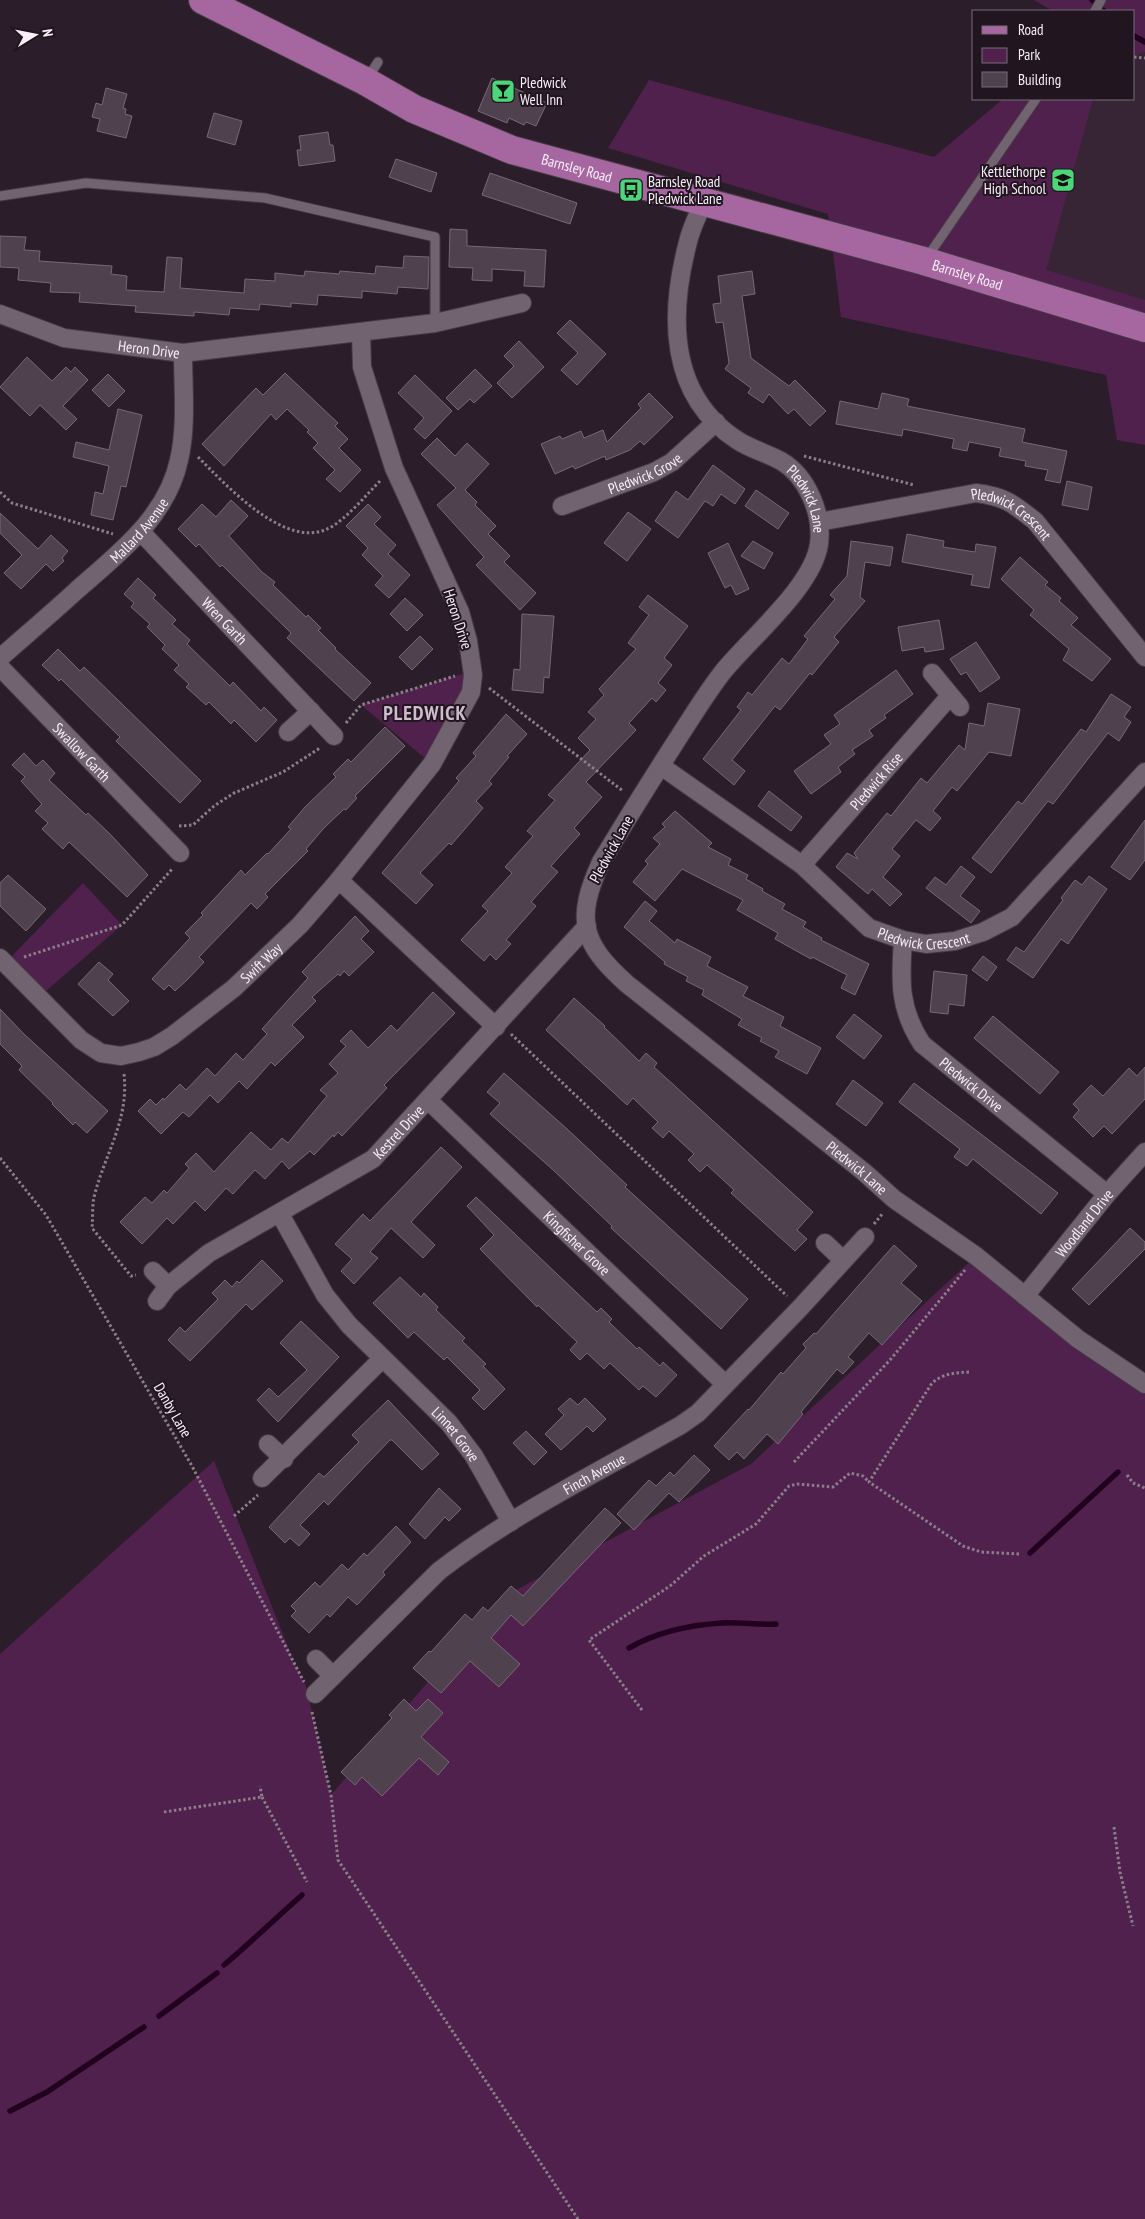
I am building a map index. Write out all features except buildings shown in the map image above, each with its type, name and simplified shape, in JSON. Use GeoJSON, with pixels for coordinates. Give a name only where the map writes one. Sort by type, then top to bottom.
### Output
{"type":"FeatureCollection","features":[{"type":"Feature","properties":{"kind":"main road","name":"Barnsley Road"},"geometry":{"type":"LineString","coordinates":[[203,0],[372,72],[414,109],[512,150],[924,261],[1145,328]]}},
{"type":"Feature","properties":{"kind":"street","name":"Pledwick Lane"},"geometry":{"type":"LineString","coordinates":[[704,201],[688,240],[680,276],[675,318],[679,353],[687,381],[701,406],[716,422],[737,440],[782,462],[800,478],[812,499],[819,522],[819,544],[812,568],[786,602],[722,673],[601,862],[591,885],[586,904],[587,926],[591,944],[605,964],[620,978],[864,1172],[894,1199],[976,1256],[1078,1339],[1145,1384]]}},
{"type":"Feature","properties":{"kind":"street","name":"Heron Drive"},"geometry":{"type":"LineString","coordinates":[[0,314],[64,338],[182,354],[435,324],[522,303]]}},
{"type":"Feature","properties":{"kind":"street","name":"Heron Drive"},"geometry":{"type":"LineString","coordinates":[[339,880],[432,764],[470,692],[473,675],[468,641],[460,612],[394,468],[362,367],[361,332]]}},
{"type":"Feature","properties":{"kind":"street","name":"Mallard Avenue"},"geometry":{"type":"LineString","coordinates":[[0,658],[137,536],[159,506],[172,482],[179,460],[182,440],[182,354]]}},
{"type":"Feature","properties":{"kind":"street","name":"Pledwick Grove"},"geometry":{"type":"LineString","coordinates":[[562,506],[654,472],[672,462],[716,422]]}},
{"type":"Feature","properties":{"kind":"street","name":"Pledwick Crescent"},"geometry":{"type":"LineString","coordinates":[[819,522],[976,493],[998,496],[1014,505],[1035,521],[1066,556],[1145,657]]}},
{"type":"Feature","properties":{"kind":"street","name":"Wren Garth"},"geometry":{"type":"LineString","coordinates":[[137,536],[311,710],[334,736]]}},
{"type":"Feature","properties":{"kind":"street","name":"Swallow Garth"},"geometry":{"type":"LineString","coordinates":[[0,667],[170,831],[180,854]]}},
{"type":"Feature","properties":{"kind":"street","name":"Pledwick Rise"},"geometry":{"type":"LineString","coordinates":[[802,865],[955,701],[932,673]]}},
{"type":"Feature","properties":{"kind":"street"},"geometry":{"type":"LineString","coordinates":[[288,732],[311,710]]}},
{"type":"Feature","properties":{"kind":"street","name":"Pledwick Crescent"},"geometry":{"type":"LineString","coordinates":[[661,766],[802,865],[869,928],[904,940],[926,944],[955,941],[983,932],[1012,917],[1145,772]]}},
{"type":"Feature","properties":{"kind":"street"},"geometry":{"type":"LineString","coordinates":[[339,880],[498,1025]]}},
{"type":"Feature","properties":{"kind":"street","name":"Swift Way"},"geometry":{"type":"LineString","coordinates":[[2,961],[82,1040],[101,1053],[121,1056],[154,1047],[166,1040],[234,988],[300,925],[339,880]]}},
{"type":"Feature","properties":{"kind":"street","name":"Kestrel Drive"},"geometry":{"type":"LineString","coordinates":[[157,1301],[168,1286],[208,1253],[280,1214],[373,1159],[587,926]]}},
{"type":"Feature","properties":{"kind":"street","name":"Pledwick Drive"},"geometry":{"type":"LineString","coordinates":[[904,940],[900,978],[903,1004],[910,1026],[922,1044],[1106,1194]]}},
{"type":"Feature","properties":{"kind":"street","name":"Kingfisher Grove"},"geometry":{"type":"LineString","coordinates":[[428,1101],[725,1384]]}},
{"type":"Feature","properties":{"kind":"street","name":"Woodland Drive"},"geometry":{"type":"LineString","coordinates":[[1025,1296],[1106,1194],[1145,1152]]}},
{"type":"Feature","properties":{"kind":"street","name":"Linnet Grove"},"geometry":{"type":"LineString","coordinates":[[280,1214],[325,1295],[348,1325],[449,1423],[474,1456],[511,1522]]}},
{"type":"Feature","properties":{"kind":"street","name":"Finch Avenue"},"geometry":{"type":"LineString","coordinates":[[310,1695],[439,1571],[511,1522],[682,1425],[698,1412],[800,1308],[865,1237]]}},
{"type":"Feature","properties":{"kind":"street"},"geometry":{"type":"LineString","coordinates":[[826,1243],[843,1260]]}},
{"type":"Feature","properties":{"kind":"street"},"geometry":{"type":"LineString","coordinates":[[153,1271],[168,1286]]}},
{"type":"Feature","properties":{"kind":"street"},"geometry":{"type":"LineString","coordinates":[[262,1478],[284,1459],[382,1359]]}},
{"type":"Feature","properties":{"kind":"street"},"geometry":{"type":"LineString","coordinates":[[268,1444],[284,1459]]}},
{"type":"Feature","properties":{"kind":"street"},"geometry":{"type":"LineString","coordinates":[[316,1659],[332,1675]]}},
{"type":"Feature","properties":{"kind":"lane"},"geometry":{"type":"LineString","coordinates":[[924,261],[1035,100]]}},
{"type":"Feature","properties":{"kind":"lane"},"geometry":{"type":"LineString","coordinates":[[0,196],[86,183],[265,198],[435,237],[435,324]]}},
{"type":"Feature","properties":{"kind":"path"},"geometry":{"type":"LineString","coordinates":[[182,440],[242,501],[269,519],[301,532],[319,532],[340,521],[394,468]]}},
{"type":"Feature","properties":{"kind":"path"},"geometry":{"type":"LineString","coordinates":[[782,462],[800,455],[918,486],[918,503]]}},
{"type":"Feature","properties":{"kind":"path"},"geometry":{"type":"LineString","coordinates":[[0,492],[12,502],[137,536]]}},
{"type":"Feature","properties":{"kind":"path"},"geometry":{"type":"LineString","coordinates":[[473,675],[638,802]]}},
{"type":"Feature","properties":{"kind":"path"},"geometry":{"type":"LineString","coordinates":[[2,961],[122,925],[175,865],[180,854]]}},
{"type":"Feature","properties":{"kind":"path"},"geometry":{"type":"LineString","coordinates":[[498,1025],[800,1308]]}},
{"type":"Feature","properties":{"kind":"path"},"geometry":{"type":"LineString","coordinates":[[121,1056],[126,1091],[122,1118],[94,1198],[92,1228],[131,1276],[153,1271]]}},
{"type":"Feature","properties":{"kind":"path","name":"Danby Lane"},"geometry":{"type":"LineString","coordinates":[[0,1158],[46,1215],[192,1466],[310,1695],[331,1795],[338,1860],[578,2219]]}},
{"type":"Feature","properties":{"kind":"path"},"geometry":{"type":"LineString","coordinates":[[865,1237],[894,1199]]}},
{"type":"Feature","properties":{"kind":"path"},"geometry":{"type":"LineString","coordinates":[[794,1462],[890,1360],[976,1256]]}},
{"type":"Feature","properties":{"kind":"path"},"geometry":{"type":"LineString","coordinates":[[869,1482],[932,1383],[940,1376],[946,1374],[969,1372]]}},
{"type":"Feature","properties":{"kind":"path"},"geometry":{"type":"LineString","coordinates":[[642,1710],[589,1640],[670,1586],[704,1556],[756,1524],[789,1486],[797,1484],[833,1487],[850,1473],[863,1476],[963,1546],[981,1552],[1020,1554]]}},
{"type":"Feature","properties":{"kind":"path"},"geometry":{"type":"LineString","coordinates":[[1127,1475],[1134,1484],[1145,1488]]}},
{"type":"Feature","properties":{"kind":"path"},"geometry":{"type":"LineString","coordinates":[[234,1516],[261,1493],[262,1478]]}},
{"type":"Feature","properties":{"kind":"path"},"geometry":{"type":"LineString","coordinates":[[260,1786],[262,1797],[307,1882]]}},
{"type":"Feature","properties":{"kind":"path"},"geometry":{"type":"LineString","coordinates":[[164,1812],[262,1797]]}},
{"type":"Feature","properties":{"kind":"path"},"geometry":{"type":"LineString","coordinates":[[1114,1827],[1120,1872],[1133,1926]]}},
{"type":"Feature","properties":{"kind":"shaded area","name":"Kettlethorpe High School"},"geometry":{"type":"Polygon","coordinates":[[[1135,38],[1145,39],[1145,328],[924,261],[1035,100],[1135,100],[1135,38]]]}},
{"type":"Feature","properties":{"kind":"green space"},"geometry":{"type":"Polygon","coordinates":[[[1034,0],[1145,0],[1145,52],[1135,56],[1135,10],[1051,10],[1034,0]]]}},
{"type":"Feature","properties":{"kind":"green space"},"geometry":{"type":"Polygon","coordinates":[[[649,80],[934,157],[1002,100],[1093,100],[1046,270],[1145,300],[1145,445],[1117,440],[1106,375],[841,317],[828,214],[608,148],[649,80]]]}},
{"type":"Feature","properties":{"kind":"green space"},"geometry":{"type":"Polygon","coordinates":[[[472,671],[432,764],[361,705],[472,671]]]}},
{"type":"Feature","properties":{"kind":"green space"},"geometry":{"type":"Polygon","coordinates":[[[83,883],[122,925],[39,997],[5,963],[83,883]]]}},
{"type":"Feature","properties":{"kind":"green space"},"geometry":{"type":"Polygon","coordinates":[[[976,1256],[1145,1384],[1145,2219],[0,2219],[0,1654],[214,1461],[296,1667],[306,1686],[331,1795],[499,1599],[751,1464],[976,1256]]]}},
{"type":"Feature","properties":{"kind":"waterway"},"geometry":{"type":"LineString","coordinates":[[1092,0],[1103,10]]}},
{"type":"Feature","properties":{"kind":"waterway"},"geometry":{"type":"LineString","coordinates":[[1135,37],[1145,42]]}},
{"type":"Feature","properties":{"kind":"waterway"},"geometry":{"type":"LineString","coordinates":[[1030,1553],[1118,1472]]}},
{"type":"Feature","properties":{"kind":"waterway"},"geometry":{"type":"LineString","coordinates":[[629,1648],[674,1630],[697,1626],[729,1623],[776,1624]]}},
{"type":"Feature","properties":{"kind":"waterway"},"geometry":{"type":"LineString","coordinates":[[224,1965],[302,1895]]}},
{"type":"Feature","properties":{"kind":"waterway"},"geometry":{"type":"LineString","coordinates":[[159,2016],[217,1973]]}},
{"type":"Feature","properties":{"kind":"waterway"},"geometry":{"type":"LineString","coordinates":[[10,2111],[47,2092],[144,2027]]}},
{"type":"Feature","properties":{"kind":"place","name":"Pledwick Well Inn"},"geometry":{"type":"Point","coordinates":[503,91]}},
{"type":"Feature","properties":{"kind":"place","name":"Kettlethorpe High School"},"geometry":{"type":"Point","coordinates":[1063,180]}},
{"type":"Feature","properties":{"kind":"place","name":"Barnsley Road Pledwick Lane"},"geometry":{"type":"Point","coordinates":[631,190]}},
{"type":"Feature","properties":{"kind":"district","name":"PLEDWICK"},"geometry":{"type":"Point","coordinates":[425,713]}}]}
